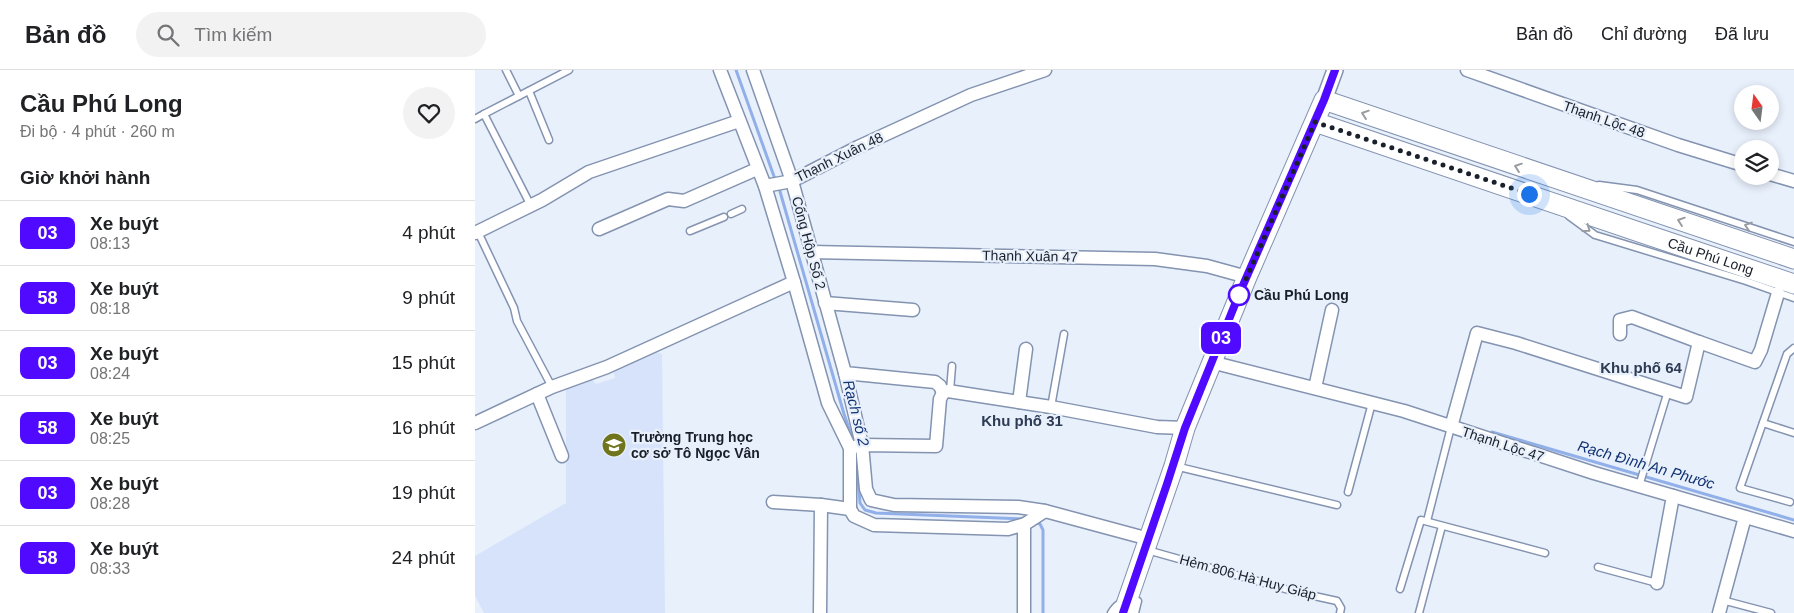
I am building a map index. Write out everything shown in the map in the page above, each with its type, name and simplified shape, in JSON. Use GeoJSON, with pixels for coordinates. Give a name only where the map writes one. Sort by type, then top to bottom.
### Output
{"type":"FeatureCollection","features":[{"type":"Feature","properties":{"kind":"main road"},"geometry":{"type":"LineString","coordinates":[[1129,608],[1147,544],[1185,428],[1247,277],[1324,100]]}},
{"type":"Feature","properties":{"kind":"main road","name":"Cầu Phú Long"},"geometry":{"type":"LineString","coordinates":[[1324,100],[1794,259]]}},
{"type":"Feature","properties":{"kind":"main road","name":"Cầu Phú Long"},"geometry":{"type":"LineString","coordinates":[[1315,122],[1547,200],[1786,288]]}},
{"type":"Feature","properties":{"kind":"street"},"geometry":{"type":"LineString","coordinates":[[720,70],[757,169],[794,282],[829,403],[856,447],[868,496],[871,500],[893,505],[1018,507],[1147,544]]}},
{"type":"Feature","properties":{"kind":"street","name":"Cống Hộp Số 2"},"geometry":{"type":"LineString","coordinates":[[753,70],[792,181],[845,373],[856,447]]}},
{"type":"Feature","properties":{"kind":"street","name":"Thạnh Xuân 48"},"geometry":{"type":"LineString","coordinates":[[765,195],[858,147],[971,95],[1045,70]]}},
{"type":"Feature","properties":{"kind":"street"},"geometry":{"type":"LineString","coordinates":[[1324,100],[1335,70]]}},
{"type":"Feature","properties":{"kind":"street","name":"Thạnh Lộc 48"},"geometry":{"type":"LineString","coordinates":[[1467,70],[1659,138],[1734,162]]}},
{"type":"Feature","properties":{"kind":"street"},"geometry":{"type":"LineString","coordinates":[[476,232],[531,206],[589,172],[739,121]]}},
{"type":"Feature","properties":{"kind":"street"},"geometry":{"type":"LineString","coordinates":[[599,229],[668,199],[684,201],[757,169]]}},
{"type":"Feature","properties":{"kind":"street"},"geometry":{"type":"LineString","coordinates":[[1779,177],[1794,182]]}},
{"type":"Feature","properties":{"kind":"street","name":"Thạnh Xuân 47"},"geometry":{"type":"LineString","coordinates":[[811,252],[1155,259],[1207,266],[1247,277]]}},
{"type":"Feature","properties":{"kind":"street"},"geometry":{"type":"LineString","coordinates":[[475,423],[552,387],[607,367],[794,282]]}},
{"type":"Feature","properties":{"kind":"street"},"geometry":{"type":"LineString","coordinates":[[1620,334],[1620,320],[1631,317],[1755,362],[1786,288]]}},
{"type":"Feature","properties":{"kind":"street"},"geometry":{"type":"LineString","coordinates":[[825,304],[913,310]]}},
{"type":"Feature","properties":{"kind":"street"},"geometry":{"type":"LineString","coordinates":[[1315,388],[1332,310]]}},
{"type":"Feature","properties":{"kind":"street"},"geometry":{"type":"LineString","coordinates":[[1451,427],[1477,332],[1686,397],[1699,342]]}},
{"type":"Feature","properties":{"kind":"street"},"geometry":{"type":"LineString","coordinates":[[1019,402],[1026,349]]}},
{"type":"Feature","properties":{"kind":"street","name":"Thạnh Lộc 47"},"geometry":{"type":"LineString","coordinates":[[1211,362],[1404,411],[1451,427],[1641,480],[1673,496],[1794,531]]}},
{"type":"Feature","properties":{"kind":"street"},"geometry":{"type":"LineString","coordinates":[[845,373],[935,382],[947,392],[1051,407],[1157,427],[1185,428]]}},
{"type":"Feature","properties":{"kind":"street"},"geometry":{"type":"LineString","coordinates":[[856,447],[936,446],[940,399],[947,392]]}},
{"type":"Feature","properties":{"kind":"street"},"geometry":{"type":"LineString","coordinates":[[537,394],[562,456]]}},
{"type":"Feature","properties":{"kind":"street"},"geometry":{"type":"LineString","coordinates":[[856,447],[850,509],[854,516],[874,525],[1008,529],[1025,524],[1041,514]]}},
{"type":"Feature","properties":{"kind":"street"},"geometry":{"type":"LineString","coordinates":[[1657,583],[1673,496]]}},
{"type":"Feature","properties":{"kind":"street"},"geometry":{"type":"LineString","coordinates":[[773,502],[850,509]]}},
{"type":"Feature","properties":{"kind":"street"},"geometry":{"type":"LineString","coordinates":[[820,613],[821,505]]}},
{"type":"Feature","properties":{"kind":"street"},"geometry":{"type":"LineString","coordinates":[[1719,613],[1745,517]]}},
{"type":"Feature","properties":{"kind":"street"},"geometry":{"type":"LineString","coordinates":[[1025,524],[1025,613]]}},
{"type":"Feature","properties":{"kind":"lane"},"geometry":{"type":"LineString","coordinates":[[506,70],[519,96]]}},
{"type":"Feature","properties":{"kind":"lane"},"geometry":{"type":"LineString","coordinates":[[475,119],[569,70]]}},
{"type":"Feature","properties":{"kind":"lane"},"geometry":{"type":"LineString","coordinates":[[529,91],[549,140]]}},
{"type":"Feature","properties":{"kind":"lane"},"geometry":{"type":"LineString","coordinates":[[484,114],[531,206]]}},
{"type":"Feature","properties":{"kind":"lane"},"geometry":{"type":"LineString","coordinates":[[1554,179],[1637,190],[1794,242]]}},
{"type":"Feature","properties":{"kind":"lane"},"geometry":{"type":"LineString","coordinates":[[1547,200],[1595,235],[1786,288],[1794,298]]}},
{"type":"Feature","properties":{"kind":"lane"},"geometry":{"type":"LineString","coordinates":[[731,214],[743,209]]}},
{"type":"Feature","properties":{"kind":"lane"},"geometry":{"type":"LineString","coordinates":[[690,231],[724,217]]}},
{"type":"Feature","properties":{"kind":"lane"},"geometry":{"type":"LineString","coordinates":[[476,232],[514,308],[517,320],[552,387]]}},
{"type":"Feature","properties":{"kind":"lane"},"geometry":{"type":"LineString","coordinates":[[1051,407],[1064,334]]}},
{"type":"Feature","properties":{"kind":"lane"},"geometry":{"type":"LineString","coordinates":[[1790,502],[1739,488],[1787,354],[1794,348]]}},
{"type":"Feature","properties":{"kind":"lane"},"geometry":{"type":"LineString","coordinates":[[947,392],[953,366]]}},
{"type":"Feature","properties":{"kind":"lane"},"geometry":{"type":"LineString","coordinates":[[1641,480],[1668,391]]}},
{"type":"Feature","properties":{"kind":"lane"},"geometry":{"type":"LineString","coordinates":[[1349,492],[1372,403]]}},
{"type":"Feature","properties":{"kind":"lane"},"geometry":{"type":"LineString","coordinates":[[1763,423],[1794,433]]}},
{"type":"Feature","properties":{"kind":"lane"},"geometry":{"type":"LineString","coordinates":[[1427,521],[1451,427]]}},
{"type":"Feature","properties":{"kind":"lane"},"geometry":{"type":"LineString","coordinates":[[1173,466],[1337,505]]}},
{"type":"Feature","properties":{"kind":"lane"},"geometry":{"type":"LineString","coordinates":[[1400,589],[1421,520],[1545,553]]}},
{"type":"Feature","properties":{"kind":"lane"},"geometry":{"type":"LineString","coordinates":[[1419,613],[1442,526]]}},
{"type":"Feature","properties":{"kind":"lane","name":"Hẻm 806 Hà Huy Giáp"},"geometry":{"type":"LineString","coordinates":[[1147,544],[1296,592],[1337,600],[1341,608],[1340,613]]}},
{"type":"Feature","properties":{"kind":"lane"},"geometry":{"type":"LineString","coordinates":[[1598,567],[1657,583]]}},
{"type":"Feature","properties":{"kind":"lane"},"geometry":{"type":"LineString","coordinates":[[1722,600],[1771,613]]}},
{"type":"Feature","properties":{"kind":"lane"},"geometry":{"type":"LineString","coordinates":[[1111,613],[1115,606],[1129,608]]}},
{"type":"Feature","properties":{"kind":"shaded area","name":"Trường Trung học cơ sở Tô Ngọc Vân"},"geometry":{"type":"Polygon","coordinates":[[[654,351],[662,354],[665,613],[484,613],[475,596],[475,556],[566,503],[566,387],[590,377],[596,384],[615,378],[613,368],[654,351]]]}},
{"type":"Feature","properties":{"kind":"waterway","name":"Rạch số 2"},"geometry":{"type":"LineString","coordinates":[[736,70],[776,182]]}},
{"type":"Feature","properties":{"kind":"waterway","name":"Rạch số 2"},"geometry":{"type":"LineString","coordinates":[[779,188],[854,443]]}},
{"type":"Feature","properties":{"kind":"waterway","name":"Rạch Đình An Phước"},"geometry":{"type":"LineString","coordinates":[[1492,432],[1794,520]]}},
{"type":"Feature","properties":{"kind":"waterway","name":"Rạch số 2"},"geometry":{"type":"LineString","coordinates":[[856,451],[860,503],[865,510],[876,513],[1025,519]]}},
{"type":"Feature","properties":{"kind":"waterway","name":"Rạch số 2"},"geometry":{"type":"LineString","coordinates":[[1035,522],[1040,524],[1043,530],[1043,613]]}},
{"type":"Feature","properties":{"kind":"bus line","name":"03"},"geometry":{"type":"LineString","coordinates":[[1123,613],[1185,428],[1240,292],[1291,179],[1335,70]]}},
{"type":"Feature","properties":{"kind":"place","name":"Cầu Phú Long"},"geometry":{"type":"Point","coordinates":[1239,295]}},
{"type":"Feature","properties":{"kind":"place","name":"Trường Trung học cơ sở Tô Ngọc Vân"},"geometry":{"type":"Point","coordinates":[614,445]}},
{"type":"Feature","properties":{"kind":"district","name":"Khu phố 64"},"geometry":{"type":"Point","coordinates":[1641,368]}},
{"type":"Feature","properties":{"kind":"district","name":"Khu phố 31"},"geometry":{"type":"Point","coordinates":[1022,421]}},
{"type":"Feature","properties":{"kind":"route"},"geometry":{"type":"LineString","coordinates":[[1239,295],[1315,122],[1529,194]]}}]}
